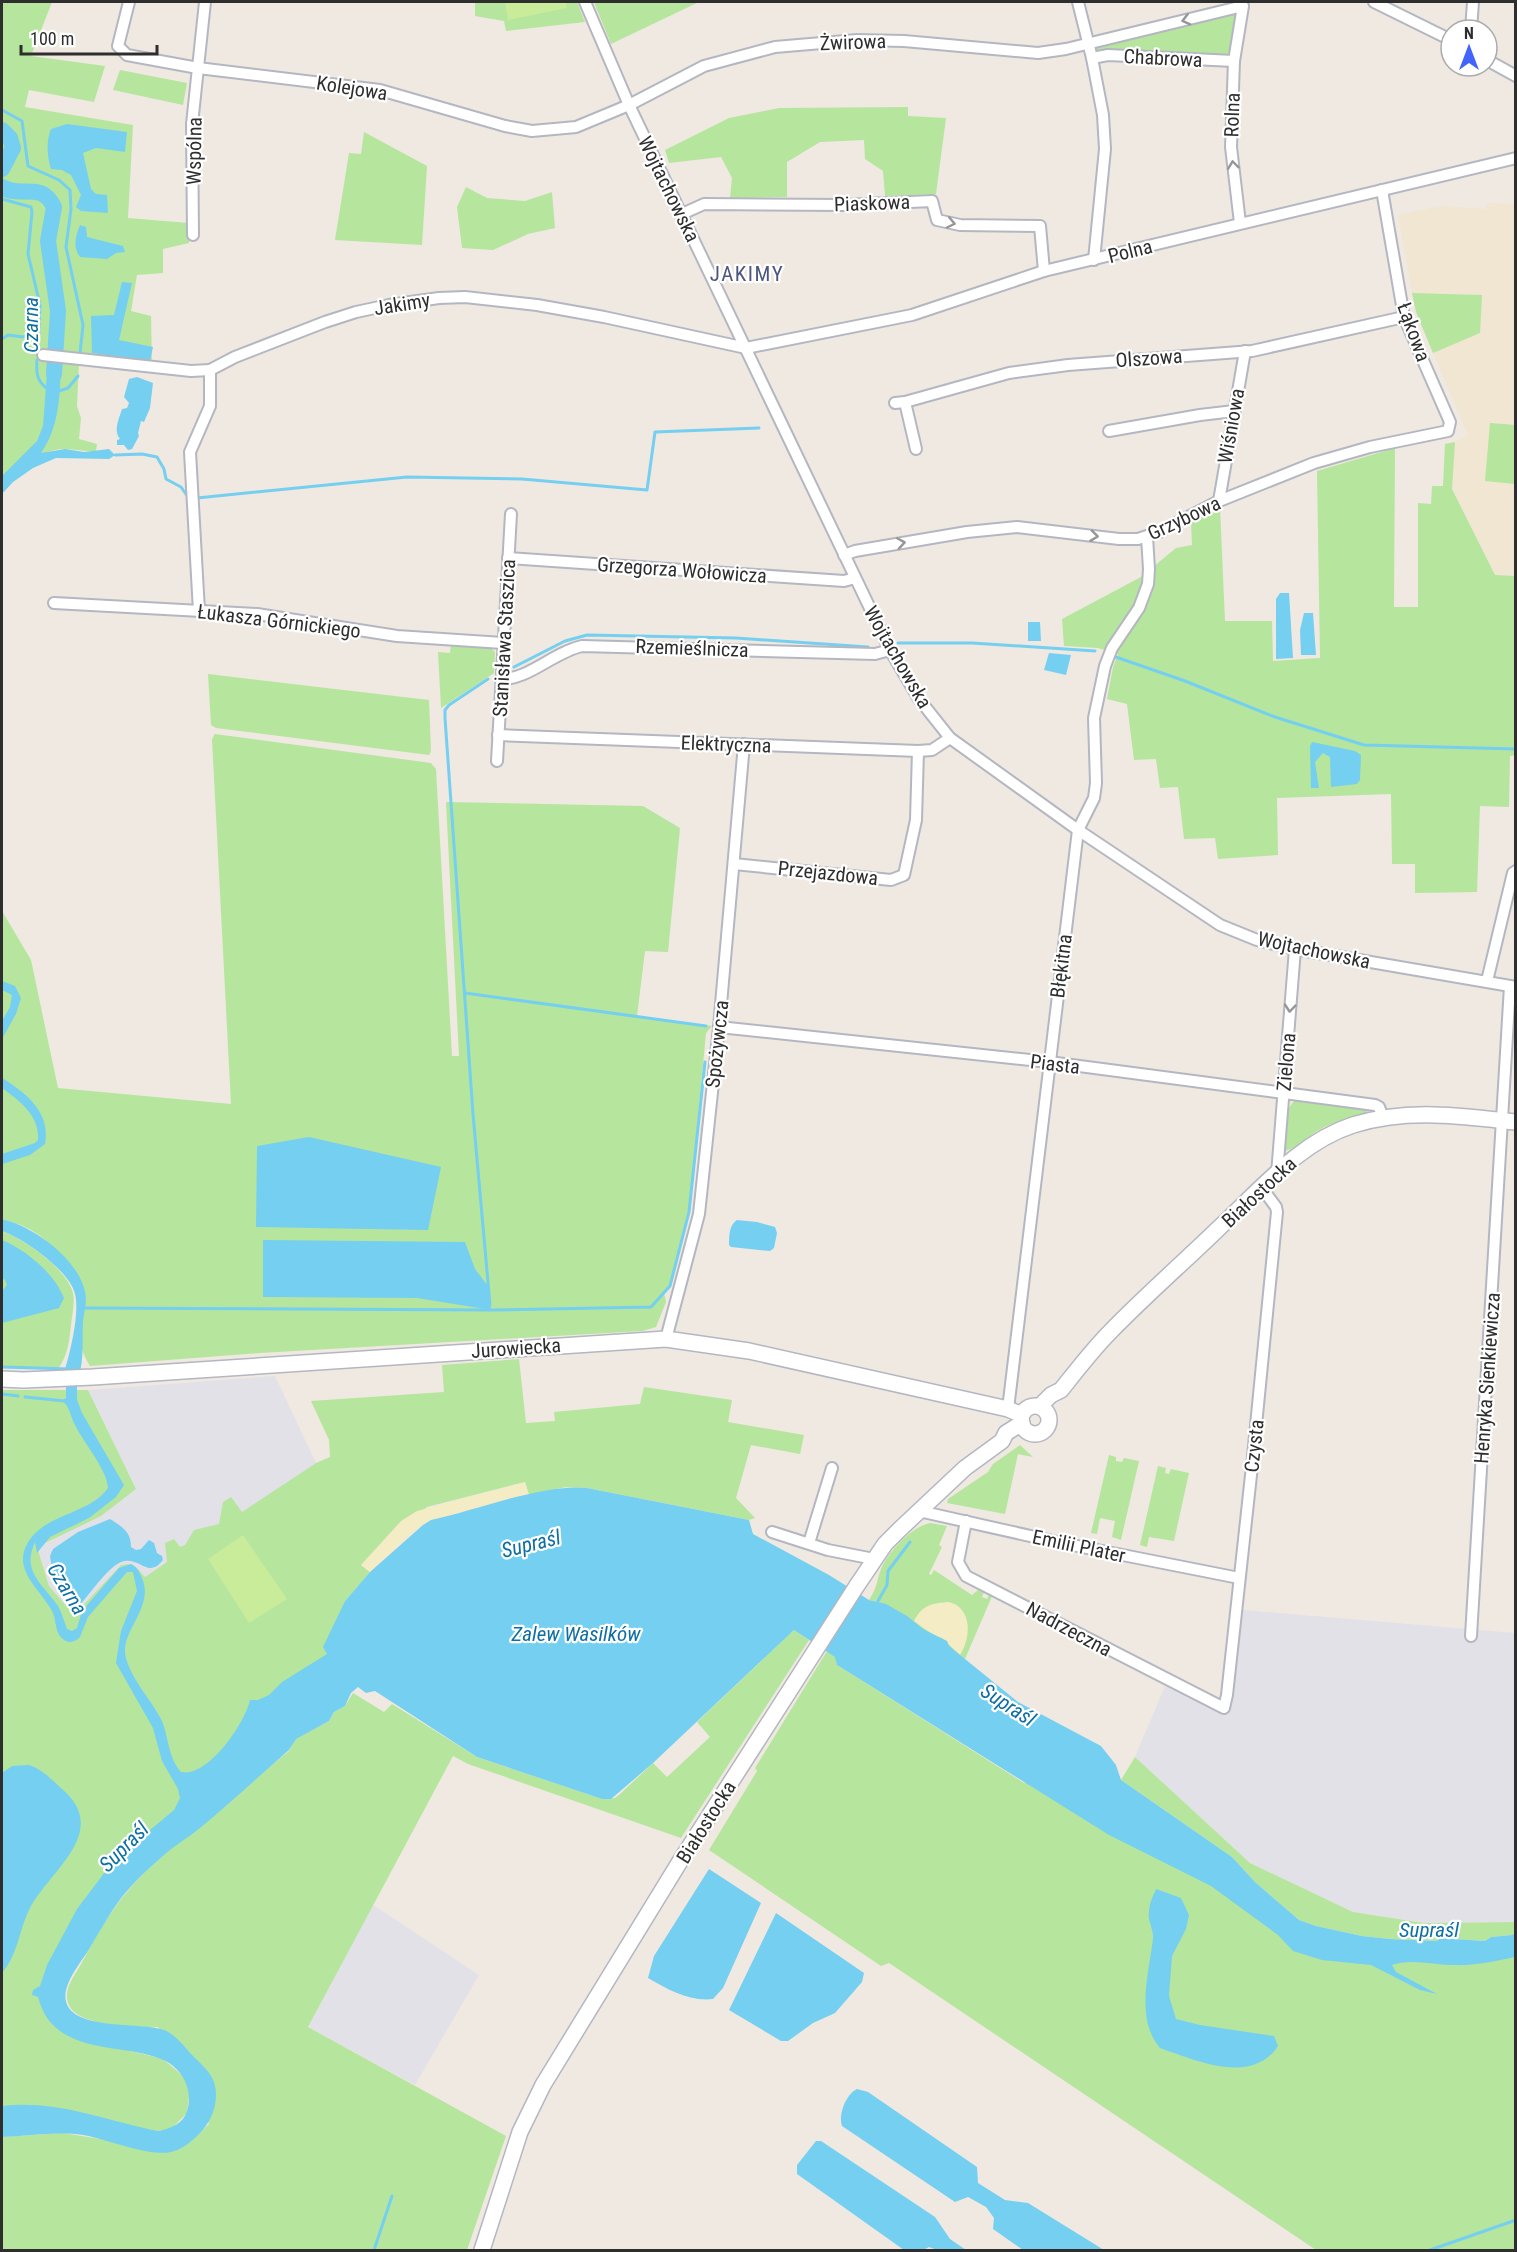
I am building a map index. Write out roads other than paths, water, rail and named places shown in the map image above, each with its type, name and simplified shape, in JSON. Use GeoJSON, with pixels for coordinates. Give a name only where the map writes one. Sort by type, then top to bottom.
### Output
{"type":"FeatureCollection","features":[{"type":"Feature","properties":{"kind":"main road","name":"Białostocka"},"geometry":{"type":"LineString","coordinates":[[1044,1410],[1058,1401],[1060,1390],[1110,1332],[1277,1174],[1311,1146],[1330,1134],[1351,1125],[1420,1113],[1509,1121]]}},
{"type":"Feature","properties":{"kind":"main road","name":"Jurowiecka"},"geometry":{"type":"LineString","coordinates":[[2,1379],[93,1377],[666,1339],[749,1351],[1020,1420]]}},
{"type":"Feature","properties":{"kind":"main road"},"geometry":{"type":"LineString","coordinates":[[1029,1407],[1044,1410],[1049,1420],[1046,1429],[1037,1434],[1020,1420],[1029,1407]]}},
{"type":"Feature","properties":{"kind":"main road","name":"Białostocka"},"geometry":{"type":"LineString","coordinates":[[482,2250],[520,2132],[543,2085],[679,1863],[874,1559],[885,1544],[965,1468],[1002,1441],[1011,1440],[1020,1420]]}},
{"type":"Feature","properties":{"kind":"street","name":"Kolejowa"},"geometry":{"type":"LineString","coordinates":[[129,2],[118,46],[127,55],[198,68],[380,90],[505,126],[531,131],[576,127],[628,105]]}},
{"type":"Feature","properties":{"kind":"street","name":"Wspólna"},"geometry":{"type":"LineString","coordinates":[[193,235],[192,124],[205,2]]}},
{"type":"Feature","properties":{"kind":"street","name":"Wojtachowska"},"geometry":{"type":"LineString","coordinates":[[585,2],[628,105],[890,650],[919,699],[950,738],[1078,830],[1220,925],[1257,940],[1295,950],[1513,987]]}},
{"type":"Feature","properties":{"kind":"street"},"geometry":{"type":"LineString","coordinates":[[1078,2],[1092,58],[1105,148],[1094,260]]}},
{"type":"Feature","properties":{"kind":"street"},"geometry":{"type":"LineString","coordinates":[[1374,2],[1439,34]]}},
{"type":"Feature","properties":{"kind":"street"},"geometry":{"type":"LineString","coordinates":[[1472,18],[1473,2]]}},
{"type":"Feature","properties":{"kind":"street","name":"Żwirowa"},"geometry":{"type":"LineString","coordinates":[[628,105],[704,66],[775,46],[857,40],[904,41],[1038,53],[1066,49],[1243,6]]}},
{"type":"Feature","properties":{"kind":"street","name":"Rolna"},"geometry":{"type":"LineString","coordinates":[[1240,223],[1231,147],[1234,61],[1243,6]]}},
{"type":"Feature","properties":{"kind":"street","name":"Chabrowa"},"geometry":{"type":"LineString","coordinates":[[1092,58],[1108,55],[1234,61]]}},
{"type":"Feature","properties":{"kind":"street"},"geometry":{"type":"LineString","coordinates":[[1499,67],[1515,76]]}},
{"type":"Feature","properties":{"kind":"street","name":"Polna"},"geometry":{"type":"LineString","coordinates":[[746,348],[912,315],[1044,272],[1515,158]]}},
{"type":"Feature","properties":{"kind":"street","name":"Łąkowa"},"geometry":{"type":"LineString","coordinates":[[1382,190],[1404,317],[1450,422],[1446,432]]}},
{"type":"Feature","properties":{"kind":"street","name":"Piaskowa"},"geometry":{"type":"LineString","coordinates":[[682,214],[704,204],[844,205],[932,201],[937,220],[960,225],[1040,226],[1044,272]]}},
{"type":"Feature","properties":{"kind":"street","name":"Jakimy"},"geometry":{"type":"LineString","coordinates":[[44,355],[191,371],[210,370],[235,357],[326,322],[389,305],[465,297],[537,305],[604,316],[746,348]]}},
{"type":"Feature","properties":{"kind":"street","name":"Olszowa"},"geometry":{"type":"LineString","coordinates":[[916,449],[900,402],[1009,373],[1068,365],[1245,351],[1404,317]]}},
{"type":"Feature","properties":{"kind":"street","name":"Wiśniowa"},"geometry":{"type":"LineString","coordinates":[[1219,501],[1245,351]]}},
{"type":"Feature","properties":{"kind":"street"},"geometry":{"type":"LineString","coordinates":[[200,611],[190,452],[210,406],[210,370]]}},
{"type":"Feature","properties":{"kind":"street"},"geometry":{"type":"LineString","coordinates":[[1109,431],[1234,411]]}},
{"type":"Feature","properties":{"kind":"street","name":"Grzybowa"},"geometry":{"type":"LineString","coordinates":[[844,555],[866,549],[967,532],[1017,527],[1142,538],[1219,501],[1314,464],[1370,447],[1446,432]]}},
{"type":"Feature","properties":{"kind":"street","name":"Stanisława Staszica"},"geometry":{"type":"LineString","coordinates":[[497,761],[512,514]]}},
{"type":"Feature","properties":{"kind":"street","name":"Błękitna"},"geometry":{"type":"LineString","coordinates":[[1020,1420],[1049,1062],[1078,830],[1094,798],[1096,783],[1094,718],[1105,666],[1112,648],[1142,603],[1148,584],[1149,569],[1142,538]]}},
{"type":"Feature","properties":{"kind":"street","name":"Grzegorza Wołowicza"},"geometry":{"type":"LineString","coordinates":[[508,558],[844,581],[855,578]]}},
{"type":"Feature","properties":{"kind":"street","name":"Łukasza Górnickiego"},"geometry":{"type":"LineString","coordinates":[[54,603],[257,614],[397,636],[503,643]]}},
{"type":"Feature","properties":{"kind":"street","name":"Rzemieślnicza"},"geometry":{"type":"LineString","coordinates":[[501,679],[518,677],[556,655],[582,646],[875,654],[890,650]]}},
{"type":"Feature","properties":{"kind":"street","name":"Elektryczna"},"geometry":{"type":"LineString","coordinates":[[498,735],[918,751],[932,750],[950,738]]}},
{"type":"Feature","properties":{"kind":"street","name":"Spożywcza"},"geometry":{"type":"LineString","coordinates":[[666,1339],[699,1214],[719,1027],[744,744]]}},
{"type":"Feature","properties":{"kind":"street","name":"Przejazdowa"},"geometry":{"type":"LineString","coordinates":[[734,864],[891,880],[904,875],[916,820],[918,751]]}},
{"type":"Feature","properties":{"kind":"street"},"geometry":{"type":"LineString","coordinates":[[1487,981],[1515,871]]}},
{"type":"Feature","properties":{"kind":"street","name":"Zielona"},"geometry":{"type":"LineString","coordinates":[[1277,1174],[1295,950]]}},
{"type":"Feature","properties":{"kind":"street","name":"Henryka Sienkiewicza"},"geometry":{"type":"LineString","coordinates":[[1471,1636],[1509,1121],[1513,987]]}},
{"type":"Feature","properties":{"kind":"street","name":"Piasta"},"geometry":{"type":"LineString","coordinates":[[719,1027],[1049,1062],[1375,1105],[1379,1107],[1383,1118]]}},
{"type":"Feature","properties":{"kind":"street","name":"Czysta"},"geometry":{"type":"LineString","coordinates":[[1224,1708],[1277,1212],[1276,1207],[1262,1188]]}},
{"type":"Feature","properties":{"kind":"street"},"geometry":{"type":"LineString","coordinates":[[808,1543],[832,1468]]}},
{"type":"Feature","properties":{"kind":"street","name":"Emilii Plater"},"geometry":{"type":"LineString","coordinates":[[919,1511],[1239,1578]]}},
{"type":"Feature","properties":{"kind":"street","name":"Nadrzeczna"},"geometry":{"type":"LineString","coordinates":[[966,1521],[958,1562],[966,1575],[1224,1708]]}},
{"type":"Feature","properties":{"kind":"street"},"geometry":{"type":"LineString","coordinates":[[772,1532],[828,1550],[874,1559]]}},
{"type":"Feature","properties":{"kind":"water"},"geometry":{"type":"Polygon","coordinates":[[[67,124],[127,132],[125,152],[96,148],[83,153],[91,189],[96,194],[107,195],[108,213],[81,211],[76,207],[81,195],[71,175],[62,170],[51,169],[48,138],[51,129],[67,124]]]}},
{"type":"Feature","properties":{"kind":"water"},"geometry":{"type":"Polygon","coordinates":[[[80,225],[86,227],[87,237],[123,246],[125,252],[116,253],[107,259],[80,257],[75,245],[80,225]]]}},
{"type":"Feature","properties":{"kind":"water"},"geometry":{"type":"Polygon","coordinates":[[[122,282],[132,283],[119,340],[153,347],[150,361],[92,353],[91,316],[114,315],[122,282]]]}},
{"type":"Feature","properties":{"kind":"water"},"geometry":{"type":"Polygon","coordinates":[[[48,360],[61,361],[59,397],[52,432],[41,453],[65,449],[84,452],[109,449],[115,455],[109,459],[56,458],[33,468],[13,482],[2,494],[2,476],[37,441],[43,426],[48,360]]]}},
{"type":"Feature","properties":{"kind":"water"},"geometry":{"type":"Polygon","coordinates":[[[137,377],[153,383],[150,408],[144,422],[141,421],[139,436],[132,449],[128,450],[124,445],[117,445],[117,440],[120,439],[117,428],[122,409],[127,408],[129,403],[124,397],[129,379],[137,377]]]}},
{"type":"Feature","properties":{"kind":"water"},"geometry":{"type":"Polygon","coordinates":[[[1280,593],[1289,593],[1293,658],[1276,659],[1276,599],[1280,593]]]}},
{"type":"Feature","properties":{"kind":"water"},"geometry":{"type":"Polygon","coordinates":[[[1304,613],[1313,613],[1316,655],[1301,655],[1300,630],[1304,613]]]}},
{"type":"Feature","properties":{"kind":"water"},"geometry":{"type":"Polygon","coordinates":[[[1028,622],[1040,622],[1041,641],[1028,641],[1028,622]]]}},
{"type":"Feature","properties":{"kind":"water"},"geometry":{"type":"Polygon","coordinates":[[[1049,653],[1071,655],[1066,675],[1044,670],[1049,653]]]}},
{"type":"Feature","properties":{"kind":"water"},"geometry":{"type":"Polygon","coordinates":[[[1312,742],[1355,751],[1361,755],[1360,780],[1357,784],[1331,787],[1330,757],[1323,753],[1315,762],[1319,788],[1311,788],[1310,746],[1312,742]]]}},
{"type":"Feature","properties":{"kind":"water"},"geometry":{"type":"Polygon","coordinates":[[[2,981],[15,986],[21,998],[16,1014],[2,1039],[2,1021],[10,1007],[12,995],[2,990],[2,981]]]}},
{"type":"Feature","properties":{"kind":"water"},"geometry":{"type":"Polygon","coordinates":[[[2,1078],[20,1090],[35,1105],[44,1122],[46,1133],[45,1144],[30,1155],[2,1164],[2,1154],[35,1143],[38,1140],[38,1131],[28,1110],[2,1088],[2,1078]]]}},
{"type":"Feature","properties":{"kind":"water"},"geometry":{"type":"Polygon","coordinates":[[[309,1137],[441,1167],[428,1230],[256,1227],[257,1146],[309,1137]]]}},
{"type":"Feature","properties":{"kind":"water"},"geometry":{"type":"Polygon","coordinates":[[[2,1219],[28,1229],[54,1247],[76,1271],[83,1284],[86,1298],[80,1372],[64,1373],[76,1312],[75,1294],[71,1285],[44,1256],[2,1231],[2,1219]]]}},
{"type":"Feature","properties":{"kind":"water"},"geometry":{"type":"Polygon","coordinates":[[[737,1220],[775,1227],[777,1233],[774,1248],[770,1251],[731,1247],[729,1245],[730,1231],[737,1220]]]}},
{"type":"Feature","properties":{"kind":"water"},"geometry":{"type":"Polygon","coordinates":[[[2,1240],[30,1256],[46,1271],[64,1298],[59,1308],[2,1323],[2,1291],[7,1285],[2,1278],[2,1240]]]}},
{"type":"Feature","properties":{"kind":"water"},"geometry":{"type":"Polygon","coordinates":[[[263,1240],[465,1242],[475,1269],[488,1286],[491,1310],[417,1298],[263,1297],[263,1240]]]}},
{"type":"Feature","properties":{"kind":"water"},"geometry":{"type":"Polygon","coordinates":[[[66,1386],[77,1386],[77,1400],[82,1413],[124,1485],[116,1497],[89,1518],[50,1537],[37,1553],[35,1542],[31,1552],[32,1570],[58,1606],[67,1629],[72,1631],[77,1628],[81,1614],[88,1604],[119,1568],[131,1564],[138,1570],[145,1588],[144,1598],[129,1634],[125,1652],[130,1670],[162,1721],[171,1754],[181,1772],[192,1772],[202,1767],[224,1747],[241,1722],[250,1700],[258,1700],[269,1695],[282,1682],[327,1654],[323,1647],[345,1601],[370,1572],[423,1525],[431,1520],[530,1494],[587,1488],[749,1520],[753,1534],[829,1575],[869,1600],[886,1604],[907,1616],[923,1629],[947,1641],[949,1646],[1018,1702],[1101,1746],[1116,1765],[1121,1780],[1232,1857],[1255,1882],[1299,1920],[1362,1936],[1390,1939],[1437,1941],[1440,1938],[1485,1941],[1491,1937],[1515,1933],[1515,1957],[1470,1965],[1414,1962],[1392,1965],[1396,1972],[1437,1994],[1420,1990],[1371,1965],[1322,1960],[1293,1951],[1278,1935],[1211,1886],[1109,1835],[837,1665],[835,1657],[794,1630],[653,1763],[611,1799],[602,1799],[477,1757],[375,1691],[366,1693],[358,1687],[351,1693],[345,1706],[334,1712],[329,1721],[296,1739],[289,1750],[200,1828],[168,1851],[137,1881],[113,1910],[76,1969],[66,1990],[67,2004],[75,2014],[89,2020],[106,2023],[158,2028],[177,2039],[210,2074],[216,2089],[211,2118],[203,2130],[182,2148],[162,2153],[73,2134],[2,2137],[2,2106],[62,2108],[159,2131],[180,2122],[189,2103],[184,2080],[180,2073],[168,2063],[150,2055],[91,2044],[68,2036],[52,2024],[45,2015],[38,1997],[32,1995],[33,1990],[40,1986],[47,1965],[77,1909],[114,1860],[174,1810],[180,1798],[178,1789],[162,1761],[153,1728],[116,1663],[121,1631],[137,1591],[133,1572],[127,1572],[88,1617],[80,1637],[68,1642],[59,1634],[52,1611],[30,1580],[23,1564],[26,1546],[33,1535],[43,1527],[89,1504],[108,1488],[104,1473],[62,1401],[66,1398],[66,1386]]]}},
{"type":"Feature","properties":{"kind":"water"},"geometry":{"type":"Polygon","coordinates":[[[110,1519],[128,1533],[131,1547],[136,1550],[141,1549],[149,1540],[154,1543],[157,1553],[162,1556],[163,1560],[152,1568],[128,1561],[121,1562],[105,1575],[79,1606],[76,1598],[67,1599],[54,1581],[50,1556],[53,1549],[78,1532],[110,1519]]]}},
{"type":"Feature","properties":{"kind":"water"},"geometry":{"type":"Polygon","coordinates":[[[29,1765],[47,1775],[62,1789],[76,1805],[81,1820],[79,1835],[72,1850],[31,1906],[12,1957],[2,1973],[2,1773],[12,1766],[29,1765]]]}},
{"type":"Feature","properties":{"kind":"water"},"geometry":{"type":"Polygon","coordinates":[[[709,1869],[761,1903],[723,1988],[713,1999],[696,1999],[679,1994],[648,1978],[654,1956],[709,1869]]]}},
{"type":"Feature","properties":{"kind":"water"},"geometry":{"type":"Polygon","coordinates":[[[1156,1889],[1181,1898],[1189,1915],[1186,1929],[1172,1956],[1169,1996],[1176,2019],[1200,2025],[1274,2036],[1278,2046],[1267,2058],[1254,2065],[1238,2067],[1206,2063],[1160,2048],[1152,2036],[1148,2023],[1146,1995],[1153,1939],[1149,1915],[1150,1903],[1156,1889]]]}},
{"type":"Feature","properties":{"kind":"water"},"geometry":{"type":"Polygon","coordinates":[[[776,1913],[864,1973],[862,1982],[835,2013],[813,2023],[788,2041],[781,2041],[729,2010],[776,1913]]]}},
{"type":"Feature","properties":{"kind":"water"},"geometry":{"type":"Polygon","coordinates":[[[857,2089],[868,2092],[977,2167],[978,2183],[1005,2200],[1028,2203],[1104,2250],[1023,2250],[993,2229],[994,2218],[986,2207],[968,2197],[955,2202],[842,2126],[841,2116],[844,2105],[849,2095],[857,2089]]]}},
{"type":"Feature","properties":{"kind":"water"},"geometry":{"type":"Polygon","coordinates":[[[816,2141],[821,2141],[935,2217],[950,2239],[966,2250],[937,2250],[929,2247],[923,2250],[904,2250],[797,2174],[797,2165],[816,2141]]]}},
{"type":"Feature","properties":{"kind":"waterway"},"geometry":{"type":"LineString","coordinates":[[2,110],[22,121],[28,166],[59,180],[70,190],[71,209],[66,247],[83,325],[80,353]]}},
{"type":"Feature","properties":{"kind":"waterway","name":"Czarna"},"geometry":{"type":"LineString","coordinates":[[2,130],[10,138],[13,148],[2,169]]}},
{"type":"Feature","properties":{"kind":"waterway","name":"Czarna"},"geometry":{"type":"LineString","coordinates":[[2,187],[43,194],[54,207],[48,241],[58,311],[54,374]]}},
{"type":"Feature","properties":{"kind":"waterway"},"geometry":{"type":"LineString","coordinates":[[2,199],[31,207],[28,254],[40,305],[38,348]]}},
{"type":"Feature","properties":{"kind":"waterway"},"geometry":{"type":"LineString","coordinates":[[2,339],[8,335],[23,337],[39,329]]}},
{"type":"Feature","properties":{"kind":"waterway"},"geometry":{"type":"LineString","coordinates":[[37,360],[38,377],[48,389]]}},
{"type":"Feature","properties":{"kind":"waterway"},"geometry":{"type":"LineString","coordinates":[[56,392],[68,388],[78,376]]}},
{"type":"Feature","properties":{"kind":"waterway"},"geometry":{"type":"LineString","coordinates":[[197,498],[407,477],[522,479],[647,490],[655,432],[759,428]]}},
{"type":"Feature","properties":{"kind":"waterway"},"geometry":{"type":"LineString","coordinates":[[115,455],[142,454],[157,457],[164,469],[166,479],[181,487],[188,497]]}},
{"type":"Feature","properties":{"kind":"waterway"},"geometry":{"type":"LineString","coordinates":[[514,667],[565,641],[587,635],[736,638],[868,647]]}},
{"type":"Feature","properties":{"kind":"waterway"},"geometry":{"type":"LineString","coordinates":[[898,643],[972,643],[1095,651]]}},
{"type":"Feature","properties":{"kind":"waterway"},"geometry":{"type":"LineString","coordinates":[[1113,656],[1185,681],[1275,717],[1364,745],[1516,749]]}},
{"type":"Feature","properties":{"kind":"waterway"},"geometry":{"type":"LineString","coordinates":[[488,679],[449,705],[445,710],[445,718],[473,1114],[490,1305]]}},
{"type":"Feature","properties":{"kind":"waterway"},"geometry":{"type":"LineString","coordinates":[[465,993],[706,1026]]}},
{"type":"Feature","properties":{"kind":"waterway"},"geometry":{"type":"LineString","coordinates":[[81,1308],[491,1310],[651,1307],[670,1286],[689,1212],[705,1062]]}},
{"type":"Feature","properties":{"kind":"waterway"},"geometry":{"type":"LineString","coordinates":[[2,1367],[69,1369]]}},
{"type":"Feature","properties":{"kind":"waterway"},"geometry":{"type":"LineString","coordinates":[[2,1394],[18,1396]]}},
{"type":"Feature","properties":{"kind":"waterway"},"geometry":{"type":"LineString","coordinates":[[25,1397],[65,1401]]}},
{"type":"Feature","properties":{"kind":"waterway"},"geometry":{"type":"LineString","coordinates":[[878,1601],[887,1585],[888,1571],[910,1542]]}},
{"type":"Feature","properties":{"kind":"waterway"},"geometry":{"type":"LineString","coordinates":[[374,2250],[392,2196]]}},
{"type":"Feature","properties":{"kind":"waterway"},"geometry":{"type":"LineString","coordinates":[[1430,2250],[1516,2220]]}},
{"type":"Feature","properties":{"kind":"district","name":"JAKIMY"},"geometry":{"type":"Point","coordinates":[747,274]}},
{"type":"Feature","properties":{"kind":"water label","name":"Supraśl"},"geometry":{"type":"Point","coordinates":[531,1544]}},
{"type":"Feature","properties":{"kind":"water label","name":"Zalew Wasilków"},"geometry":{"type":"Point","coordinates":[576,1634]}},
{"type":"Feature","properties":{"kind":"water label","name":"Supraśl"},"geometry":{"type":"Point","coordinates":[1008,1705]}},
{"type":"Feature","properties":{"kind":"water label","name":"Supraśl"},"geometry":{"type":"Point","coordinates":[124,1847]}},
{"type":"Feature","properties":{"kind":"water label","name":"Supraśl"},"geometry":{"type":"Point","coordinates":[1429,1930]}}]}
